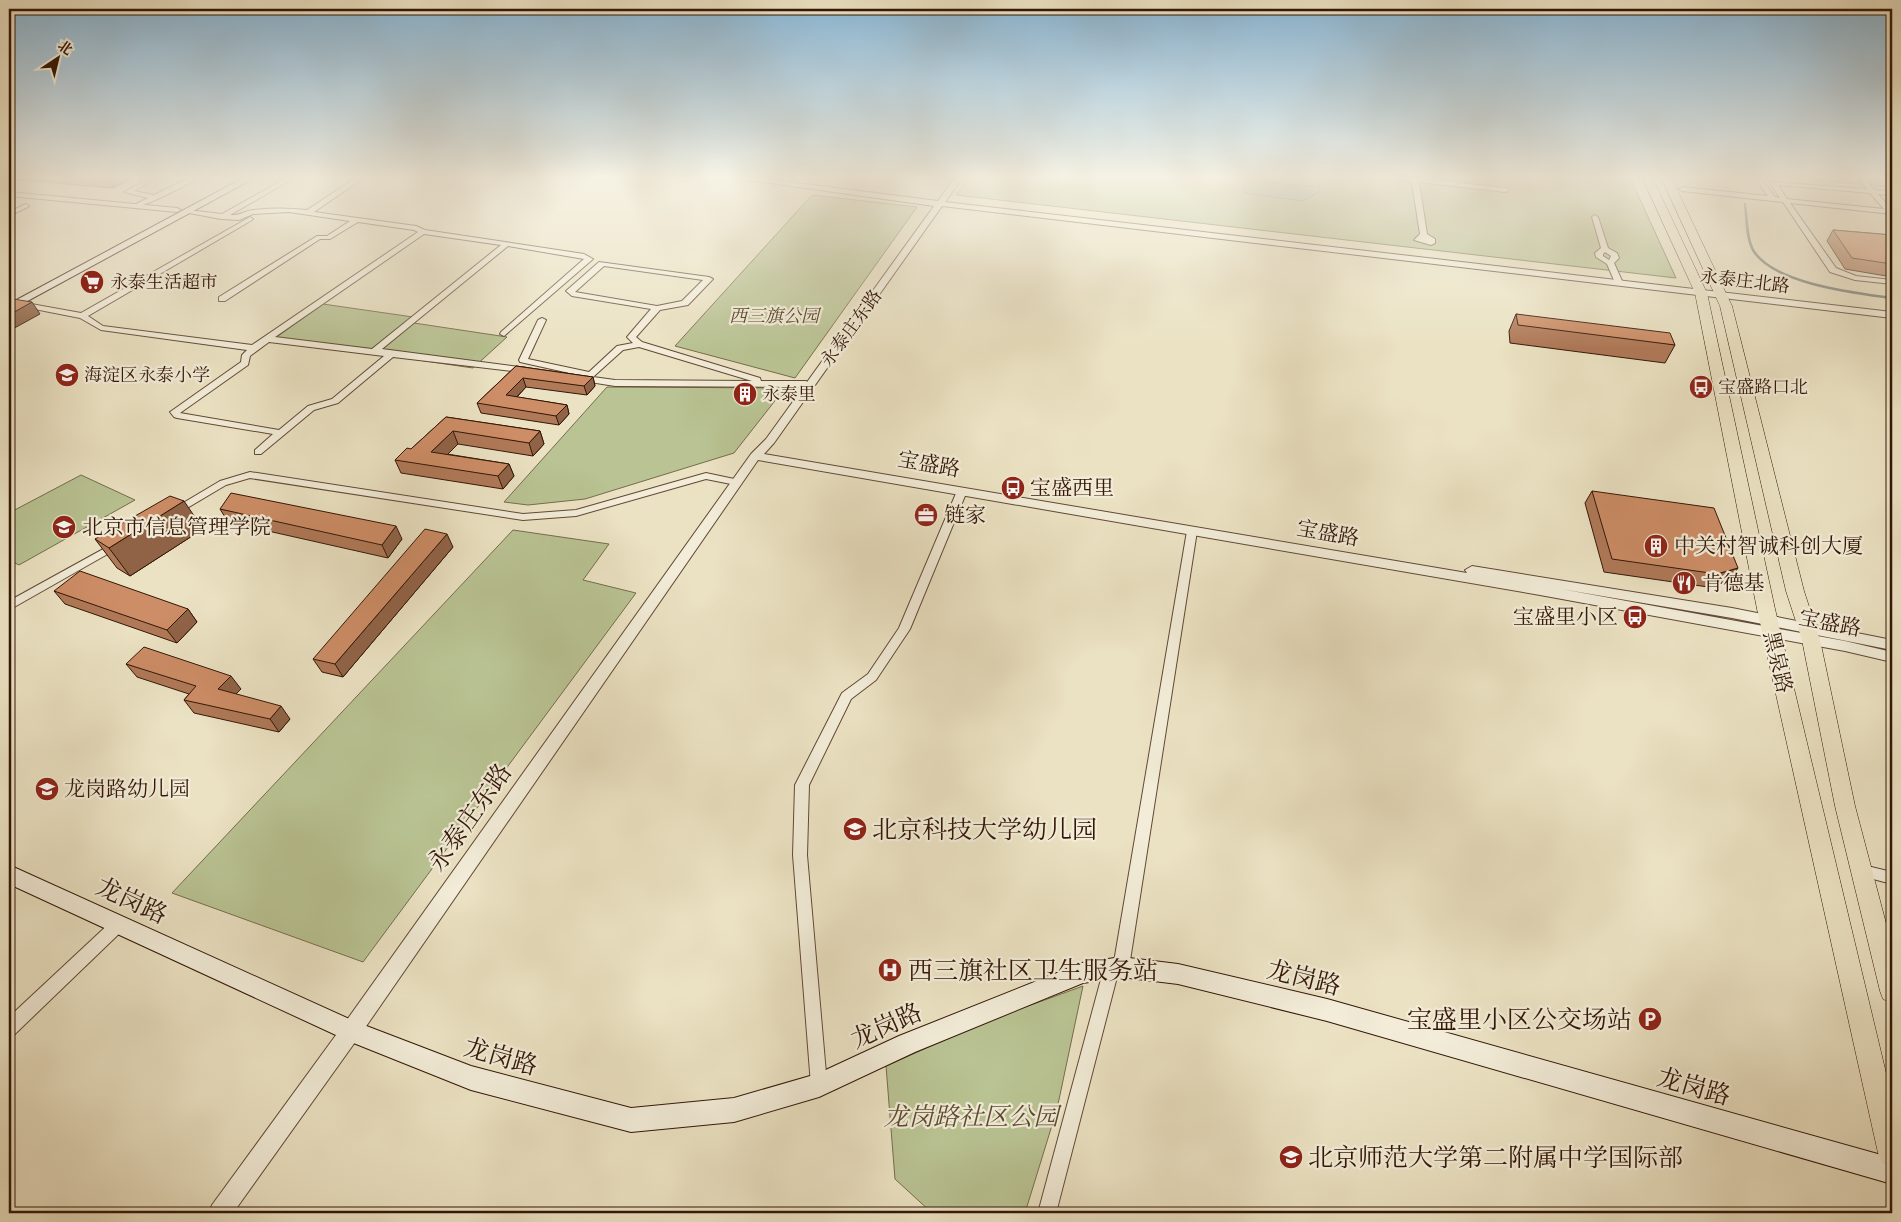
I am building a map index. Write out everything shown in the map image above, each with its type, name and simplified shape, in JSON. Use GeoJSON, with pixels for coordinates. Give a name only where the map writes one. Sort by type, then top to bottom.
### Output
{"type":"FeatureCollection","features":[{"type":"Feature","properties":{"kind":"main road"},"geometry":{"type":"LineString","coordinates":[[10,303],[139,234]]}},
{"type":"Feature","properties":{"kind":"main road","name":"黑泉路"},"geometry":{"type":"LineString","coordinates":[[1674,234],[1701,293],[1770,627],[1892,1153]]}},
{"type":"Feature","properties":{"kind":"main road","name":"黑泉路"},"geometry":{"type":"LineString","coordinates":[[1693,234],[1722,295],[1795,591],[1810,634],[1845,806],[1892,991]]}},
{"type":"Feature","properties":{"kind":"main road","name":"龙岗路"},"geometry":{"type":"LineString","coordinates":[[9,874],[351,1031],[471,1078],[631,1120],[734,1110],[818,1085],[907,1044],[1082,973],[1117,968],[1178,974],[1327,1010],[1892,1171]]}},
{"type":"Feature","properties":{"kind":"street"},"geometry":{"type":"LineString","coordinates":[[82,316],[224,234]]}},
{"type":"Feature","properties":{"kind":"street"},"geometry":{"type":"LineString","coordinates":[[222,299],[319,237],[328,238],[334,234]]}},
{"type":"Feature","properties":{"kind":"street"},"geometry":{"type":"LineString","coordinates":[[281,433],[177,415],[175,412],[245,363],[246,355],[254,348],[420,234]]}},
{"type":"Feature","properties":{"kind":"street"},"geometry":{"type":"LineString","coordinates":[[437,234],[584,256],[590,259],[504,334]]}},
{"type":"Feature","properties":{"kind":"street","name":"永泰庄东路"},"geometry":{"type":"LineString","coordinates":[[220,1213],[351,1031],[736,482],[757,453],[770,441],[911,234]]}},
{"type":"Feature","properties":{"kind":"street","name":"永泰庄北路"},"geometry":{"type":"LineString","coordinates":[[1208,234],[1892,315]]}},
{"type":"Feature","properties":{"kind":"street"},"geometry":{"type":"LineString","coordinates":[[1424,234],[1432,240],[1431,243],[1426,244],[1424,260]]}},
{"type":"Feature","properties":{"kind":"street"},"geometry":{"type":"LineString","coordinates":[[1600,234],[1605,249],[1614,255],[1615,258],[1610,263],[1619,283]]}},
{"type":"Feature","properties":{"kind":"street"},"geometry":{"type":"LineString","coordinates":[[1808,234],[1833,270],[1855,278],[1892,282]]}},
{"type":"Feature","properties":{"kind":"street"},"geometry":{"type":"LineString","coordinates":[[393,353],[375,351],[507,244]]}},
{"type":"Feature","properties":{"kind":"street"},"geometry":{"type":"LineString","coordinates":[[268,339],[393,353],[615,383],[806,384],[766,383],[639,344],[631,337],[658,308],[684,303],[708,279],[602,264],[570,291],[572,294],[658,308]]}},
{"type":"Feature","properties":{"kind":"street"},"geometry":{"type":"LineString","coordinates":[[10,303],[82,316],[101,328],[254,348]]}},
{"type":"Feature","properties":{"kind":"street"},"geometry":{"type":"LineString","coordinates":[[542,320],[523,360],[591,375],[620,348],[639,344]]}},
{"type":"Feature","properties":{"kind":"street"},"geometry":{"type":"LineString","coordinates":[[258,452],[311,408],[335,401],[393,353]]}},
{"type":"Feature","properties":{"kind":"street","name":"宝盛路"},"geometry":{"type":"LineString","coordinates":[[757,453],[962,491],[1192,530],[1810,634],[1892,645]]}},
{"type":"Feature","properties":{"kind":"street","name":"宝盛路"},"geometry":{"type":"LineString","coordinates":[[757,453],[1502,574],[1770,627]]}},
{"type":"Feature","properties":{"kind":"street"},"geometry":{"type":"LineString","coordinates":[[163,517],[223,483],[250,474],[523,517],[576,514],[706,476],[736,482]]}},
{"type":"Feature","properties":{"kind":"street"},"geometry":{"type":"LineString","coordinates":[[818,1085],[800,855],[802,785],[846,696],[872,678],[904,628],[962,491]]}},
{"type":"Feature","properties":{"kind":"street"},"geometry":{"type":"LineString","coordinates":[[1046,1213],[1117,968],[1192,530]]}},
{"type":"Feature","properties":{"kind":"street"},"geometry":{"type":"LineString","coordinates":[[9,606],[129,537]]}},
{"type":"Feature","properties":{"kind":"street","name":"宝盛路"},"geometry":{"type":"LineString","coordinates":[[1810,634],[1892,657]]}},
{"type":"Feature","properties":{"kind":"street"},"geometry":{"type":"LineString","coordinates":[[1863,871],[1892,878]]}},
{"type":"Feature","properties":{"kind":"street"},"geometry":{"type":"LineString","coordinates":[[9,1028],[119,924]]}},
{"type":"Feature","properties":{"kind":"green space","name":"西三旗公园"},"geometry":{"type":"Polygon","coordinates":[[[777,234],[898,234],[795,378],[675,346],[777,234]]]}},
{"type":"Feature","properties":{"kind":"green space"},"geometry":{"type":"Polygon","coordinates":[[[1295,234],[1656,234],[1676,278],[1295,234]]]}},
{"type":"Feature","properties":{"kind":"green space"},"geometry":{"type":"Polygon","coordinates":[[[323,304],[420,318],[414,323],[507,337],[473,368],[274,339],[323,304]]]}},
{"type":"Feature","properties":{"kind":"green space","name":"西三旗公园"},"geometry":{"type":"Polygon","coordinates":[[[607,387],[785,388],[734,453],[585,499],[528,505],[504,502],[607,387]]]}},
{"type":"Feature","properties":{"kind":"green space"},"geometry":{"type":"Polygon","coordinates":[[[81,475],[135,500],[19,565],[9,560],[9,513],[81,475]]]}},
{"type":"Feature","properties":{"kind":"green space"},"geometry":{"type":"Polygon","coordinates":[[[513,530],[609,544],[583,580],[636,593],[363,962],[172,893],[513,530]]]}},
{"type":"Feature","properties":{"kind":"green space","name":"龙岗路社区公园"},"geometry":{"type":"Polygon","coordinates":[[[1083,986],[1057,1109],[1025,1213],[932,1213],[895,1179],[886,1066],[987,1021],[1083,986]]]}},
{"type":"Feature","properties":{"kind":"building"},"geometry":{"type":"Polygon","coordinates":[[[1836,234],[1892,235],[1892,264],[1852,258],[1836,234]]]}},
{"type":"Feature","properties":{"kind":"building"},"geometry":{"type":"Polygon","coordinates":[[[13,299],[32,302],[9,315],[9,302],[13,299]]]}},
{"type":"Feature","properties":{"kind":"building"},"geometry":{"type":"Polygon","coordinates":[[[1516,314],[1670,333],[1675,345],[1518,325],[1516,314]]]}},
{"type":"Feature","properties":{"kind":"building"},"geometry":{"type":"Polygon","coordinates":[[[516,366],[593,377],[584,386],[523,378],[506,395],[567,405],[556,416],[477,403],[516,366]]]}},
{"type":"Feature","properties":{"kind":"building"},"geometry":{"type":"Polygon","coordinates":[[[446,417],[540,431],[529,443],[453,431],[431,452],[509,464],[498,476],[395,460],[407,448],[411,449],[446,417]]]}},
{"type":"Feature","properties":{"kind":"building","name":"中关村智诚科创大厦"},"geometry":{"type":"Polygon","coordinates":[[[1592,491],[1714,508],[1738,568],[1717,574],[1612,559],[1592,491]]]}},
{"type":"Feature","properties":{"kind":"building"},"geometry":{"type":"Polygon","coordinates":[[[231,493],[396,526],[382,545],[220,509],[231,493]]]}},
{"type":"Feature","properties":{"kind":"building"},"geometry":{"type":"Polygon","coordinates":[[[170,496],[184,501],[109,548],[95,539],[170,496]]]}},
{"type":"Feature","properties":{"kind":"building"},"geometry":{"type":"Polygon","coordinates":[[[425,529],[447,534],[335,664],[313,659],[425,529]]]}},
{"type":"Feature","properties":{"kind":"building"},"geometry":{"type":"Polygon","coordinates":[[[80,571],[188,609],[167,630],[54,591],[80,571]]]}},
{"type":"Feature","properties":{"kind":"building"},"geometry":{"type":"Polygon","coordinates":[[[144,647],[231,676],[218,689],[281,706],[270,719],[184,700],[196,686],[126,664],[144,647]]]}},
{"type":"Feature","properties":{"kind":"waterway"},"geometry":{"type":"LineString","coordinates":[[1748,234],[1753,250],[1763,262],[1778,271],[1796,279],[1837,290],[1892,298]]}},
{"type":"Feature","properties":{"kind":"place","name":"永泰生活超市"},"geometry":{"type":"Point","coordinates":[92,282]}},
{"type":"Feature","properties":{"kind":"place","name":"海淀区永泰小学"},"geometry":{"type":"Point","coordinates":[67,375]}},
{"type":"Feature","properties":{"kind":"place","name":"宝盛路口北"},"geometry":{"type":"Point","coordinates":[1701,387]}},
{"type":"Feature","properties":{"kind":"place","name":"永泰里"},"geometry":{"type":"Point","coordinates":[745,394]}},
{"type":"Feature","properties":{"kind":"place","name":"宝盛西里"},"geometry":{"type":"Point","coordinates":[1013,488]}},
{"type":"Feature","properties":{"kind":"place","name":"链家"},"geometry":{"type":"Point","coordinates":[926,515]}},
{"type":"Feature","properties":{"kind":"place","name":"北京市信息管理学院"},"geometry":{"type":"Point","coordinates":[64,527]}},
{"type":"Feature","properties":{"kind":"place","name":"中关村智诚科创大厦"},"geometry":{"type":"Point","coordinates":[1656,546]}},
{"type":"Feature","properties":{"kind":"place","name":"肯德基"},"geometry":{"type":"Point","coordinates":[1684,583]}},
{"type":"Feature","properties":{"kind":"place","name":"宝盛里小区"},"geometry":{"type":"Point","coordinates":[1635,617]}},
{"type":"Feature","properties":{"kind":"place","name":"龙岗路幼儿园"},"geometry":{"type":"Point","coordinates":[47,789]}},
{"type":"Feature","properties":{"kind":"place","name":"北京科技大学幼儿园"},"geometry":{"type":"Point","coordinates":[855,829]}},
{"type":"Feature","properties":{"kind":"place","name":"西三旗社区卫生服务站"},"geometry":{"type":"Point","coordinates":[890,970]}},
{"type":"Feature","properties":{"kind":"place","name":"宝盛里小区公交场站"},"geometry":{"type":"Point","coordinates":[1650,1019]}},
{"type":"Feature","properties":{"kind":"place","name":"北京师范大学第二附属中学国际部"},"geometry":{"type":"Point","coordinates":[1291,1157]}}]}
